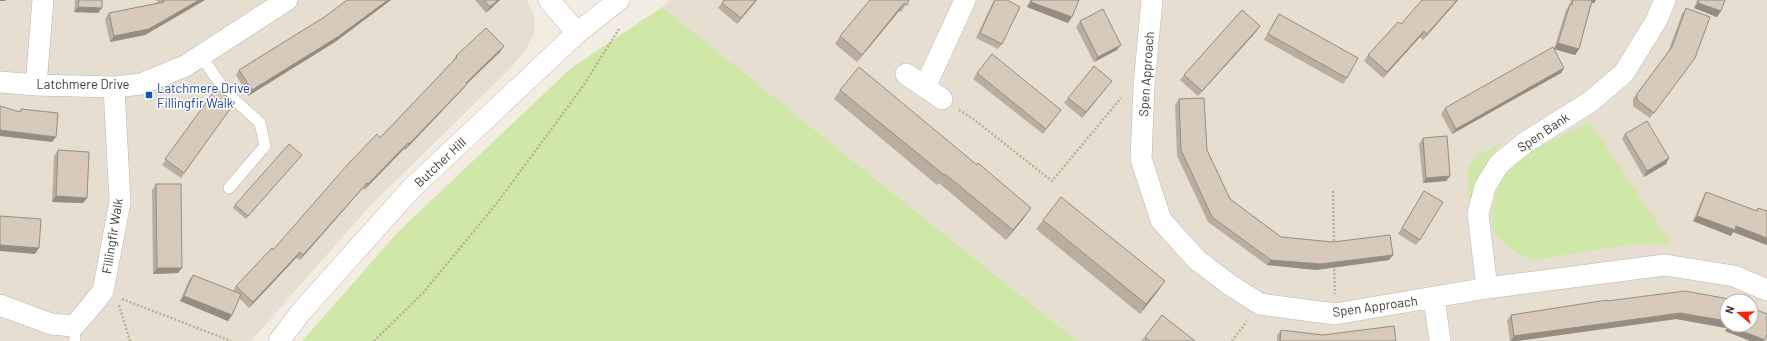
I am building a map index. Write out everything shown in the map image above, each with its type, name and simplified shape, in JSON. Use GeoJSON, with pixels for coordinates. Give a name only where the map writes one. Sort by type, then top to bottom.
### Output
{"type":"FeatureCollection","features":[{"type":"Feature","properties":{"kind":"street"},"geometry":{"type":"LineString","coordinates":[[36,85],[43,0]]}},
{"type":"Feature","properties":{"kind":"street","name":"Latchmere Drive"},"geometry":{"type":"LineString","coordinates":[[0,82],[36,85],[114,87],[141,84],[186,66],[288,0]]}},
{"type":"Feature","properties":{"kind":"street"},"geometry":{"type":"LineString","coordinates":[[549,0],[577,34]]}},
{"type":"Feature","properties":{"kind":"street","name":"Butcher Hill"},"geometry":{"type":"LineString","coordinates":[[279,341],[302,312],[410,190],[577,34],[619,0]]}},
{"type":"Feature","properties":{"kind":"street"},"geometry":{"type":"LineString","coordinates":[[925,87],[965,0]]}},
{"type":"Feature","properties":{"kind":"street","name":"Spen Approach"},"geometry":{"type":"LineString","coordinates":[[1152,0],[1144,85],[1141,159],[1161,220],[1197,260],[1230,285],[1260,304],[1335,314],[1487,288],[1666,265],[1734,276],[1767,290]]}},
{"type":"Feature","properties":{"kind":"street","name":"Spen Bank"},"geometry":{"type":"LineString","coordinates":[[1487,288],[1478,214],[1485,187],[1499,164],[1526,142],[1590,102],[1624,73],[1656,21],[1665,0]]}},
{"type":"Feature","properties":{"kind":"street"},"geometry":{"type":"LineString","coordinates":[[906,74],[942,99]]}},
{"type":"Feature","properties":{"kind":"street","name":"Fillingfir Walk"},"geometry":{"type":"LineString","coordinates":[[74,333],[92,305],[109,294],[120,202],[114,87]]}},
{"type":"Feature","properties":{"kind":"street"},"geometry":{"type":"LineString","coordinates":[[1434,298],[1440,341]]}},
{"type":"Feature","properties":{"kind":"street"},"geometry":{"type":"LineString","coordinates":[[0,305],[74,333]]}},
{"type":"Feature","properties":{"kind":"lane"},"geometry":{"type":"LineString","coordinates":[[201,56],[226,92],[260,123],[264,146],[230,188]]}},
{"type":"Feature","properties":{"kind":"path"},"geometry":{"type":"LineString","coordinates":[[374,341],[423,293],[497,203],[581,89],[620,27]]}},
{"type":"Feature","properties":{"kind":"path"},"geometry":{"type":"LineString","coordinates":[[942,99],[972,118],[1052,181],[1121,98],[1144,85]]}},
{"type":"Feature","properties":{"kind":"path"},"geometry":{"type":"LineString","coordinates":[[1333,191],[1334,245]]}},
{"type":"Feature","properties":{"kind":"path"},"geometry":{"type":"LineString","coordinates":[[1334,260],[1335,314]]}},
{"type":"Feature","properties":{"kind":"path"},"geometry":{"type":"LineString","coordinates":[[109,294],[130,341]]}},
{"type":"Feature","properties":{"kind":"path"},"geometry":{"type":"LineString","coordinates":[[109,294],[231,341]]}},
{"type":"Feature","properties":{"kind":"shaded area"},"geometry":{"type":"Polygon","coordinates":[[[0,0],[527,0],[535,17],[534,34],[526,49],[510,69],[369,207],[251,341],[0,341],[0,0]]]}},
{"type":"Feature","properties":{"kind":"shaded area"},"geometry":{"type":"Polygon","coordinates":[[[669,0],[1767,0],[1767,341],[1077,341],[662,7],[669,0]]]}},
{"type":"Feature","properties":{"kind":"green space"},"geometry":{"type":"Polygon","coordinates":[[[662,7],[1077,341],[302,341],[399,231],[571,68],[662,7]]]}},
{"type":"Feature","properties":{"kind":"green space"},"geometry":{"type":"Polygon","coordinates":[[[1590,122],[1669,240],[1668,245],[1631,244],[1533,260],[1520,255],[1505,244],[1492,229],[1493,209],[1498,186],[1512,167],[1531,151],[1590,122]]]}},
{"type":"Feature","properties":{"kind":"green space"},"geometry":{"type":"Polygon","coordinates":[[[1504,141],[1483,170],[1470,203],[1468,170],[1470,163],[1482,153],[1504,141]]]}},
{"type":"Feature","properties":{"kind":"building"},"geometry":{"type":"Polygon","coordinates":[[[79,0],[102,0],[102,8],[78,7],[79,0]]]}},
{"type":"Feature","properties":{"kind":"building"},"geometry":{"type":"Polygon","coordinates":[[[163,0],[199,0],[149,29],[114,36],[109,13],[164,2],[163,0]]]}},
{"type":"Feature","properties":{"kind":"building"},"geometry":{"type":"Polygon","coordinates":[[[347,0],[388,0],[339,36],[252,90],[239,70],[326,16],[347,0]]]}},
{"type":"Feature","properties":{"kind":"building"},"geometry":{"type":"Polygon","coordinates":[[[484,0],[498,0],[490,7],[484,0]]]}},
{"type":"Feature","properties":{"kind":"building"},"geometry":{"type":"Polygon","coordinates":[[[724,0],[756,0],[741,18],[722,3],[724,0]]]}},
{"type":"Feature","properties":{"kind":"building"},"geometry":{"type":"Polygon","coordinates":[[[870,0],[909,0],[907,5],[904,3],[862,55],[840,36],[870,0]]]}},
{"type":"Feature","properties":{"kind":"building"},"geometry":{"type":"Polygon","coordinates":[[[995,0],[1007,0],[1020,7],[1002,44],[980,33],[995,0]]]}},
{"type":"Feature","properties":{"kind":"building"},"geometry":{"type":"Polygon","coordinates":[[[1032,0],[1079,0],[1072,17],[1031,2],[1032,0]]]}},
{"type":"Feature","properties":{"kind":"building"},"geometry":{"type":"Polygon","coordinates":[[[1422,0],[1457,0],[1427,34],[1424,31],[1387,72],[1368,55],[1398,22],[1401,24],[1422,0]]]}},
{"type":"Feature","properties":{"kind":"building"},"geometry":{"type":"Polygon","coordinates":[[[1573,0],[1592,0],[1579,49],[1558,43],[1570,4],[1572,5],[1573,0]]]}},
{"type":"Feature","properties":{"kind":"building"},"geometry":{"type":"Polygon","coordinates":[[[1699,0],[1725,0],[1721,11],[1698,3],[1699,0]]]}},
{"type":"Feature","properties":{"kind":"building"},"geometry":{"type":"Polygon","coordinates":[[[1686,8],[1710,17],[1695,58],[1654,113],[1637,100],[1637,94],[1672,47],[1686,8]]]}},
{"type":"Feature","properties":{"kind":"building"},"geometry":{"type":"Polygon","coordinates":[[[1103,9],[1121,45],[1098,57],[1080,21],[1103,9]]]}},
{"type":"Feature","properties":{"kind":"building"},"geometry":{"type":"Polygon","coordinates":[[[1242,10],[1260,26],[1202,91],[1184,75],[1242,10]]]}},
{"type":"Feature","properties":{"kind":"building"},"geometry":{"type":"Polygon","coordinates":[[[1279,14],[1358,58],[1347,78],[1268,34],[1279,14]]]}},
{"type":"Feature","properties":{"kind":"building"},"geometry":{"type":"Polygon","coordinates":[[[486,28],[504,46],[466,83],[467,84],[409,144],[408,143],[368,184],[367,183],[303,255],[300,252],[253,302],[236,286],[272,248],[273,250],[348,164],[377,134],[380,138],[457,57],[456,56],[486,28]]]}},
{"type":"Feature","properties":{"kind":"building"},"geometry":{"type":"Polygon","coordinates":[[[1553,47],[1564,68],[1456,129],[1445,108],[1553,47]]]}},
{"type":"Feature","properties":{"kind":"building"},"geometry":{"type":"Polygon","coordinates":[[[992,54],[1061,110],[1046,129],[977,73],[992,54]]]}},
{"type":"Feature","properties":{"kind":"building"},"geometry":{"type":"Polygon","coordinates":[[[1094,66],[1112,81],[1086,112],[1068,98],[1094,66]]]}},
{"type":"Feature","properties":{"kind":"building"},"geometry":{"type":"Polygon","coordinates":[[[859,67],[977,165],[978,163],[1031,208],[1013,230],[840,90],[859,67]]]}},
{"type":"Feature","properties":{"kind":"building"},"geometry":{"type":"Polygon","coordinates":[[[216,89],[235,102],[184,173],[165,159],[216,89]]]}},
{"type":"Feature","properties":{"kind":"building"},"geometry":{"type":"Polygon","coordinates":[[[1204,98],[1207,150],[1230,199],[1281,237],[1333,242],[1390,235],[1393,255],[1320,264],[1271,260],[1212,217],[1181,150],[1179,99],[1204,98]]]}},
{"type":"Feature","properties":{"kind":"building"},"geometry":{"type":"Polygon","coordinates":[[[0,106],[20,112],[21,109],[58,113],[56,137],[0,130],[0,106]]]}},
{"type":"Feature","properties":{"kind":"building"},"geometry":{"type":"Polygon","coordinates":[[[1647,121],[1669,158],[1647,171],[1625,134],[1647,121]]]}},
{"type":"Feature","properties":{"kind":"building"},"geometry":{"type":"Polygon","coordinates":[[[1447,136],[1450,176],[1426,178],[1423,138],[1447,136]]]}},
{"type":"Feature","properties":{"kind":"building"},"geometry":{"type":"Polygon","coordinates":[[[289,144],[302,155],[248,216],[235,205],[289,144]]]}},
{"type":"Feature","properties":{"kind":"building"},"geometry":{"type":"Polygon","coordinates":[[[58,150],[89,152],[87,198],[56,196],[58,150]]]}},
{"type":"Feature","properties":{"kind":"building"},"geometry":{"type":"Polygon","coordinates":[[[156,184],[181,184],[182,268],[157,268],[156,184]]]}},
{"type":"Feature","properties":{"kind":"building"},"geometry":{"type":"Polygon","coordinates":[[[1424,191],[1443,202],[1420,240],[1402,228],[1424,191]]]}},
{"type":"Feature","properties":{"kind":"building"},"geometry":{"type":"Polygon","coordinates":[[[1706,192],[1757,211],[1758,208],[1767,211],[1767,238],[1736,226],[1735,230],[1697,216],[1706,192]]]}},
{"type":"Feature","properties":{"kind":"building"},"geometry":{"type":"Polygon","coordinates":[[[1061,197],[1165,281],[1146,304],[1043,220],[1061,197]]]}},
{"type":"Feature","properties":{"kind":"building"},"geometry":{"type":"Polygon","coordinates":[[[0,216],[41,219],[39,248],[0,245],[0,216]]]}},
{"type":"Feature","properties":{"kind":"building"},"geometry":{"type":"Polygon","coordinates":[[[193,275],[241,294],[232,315],[184,296],[193,275]]]}},
{"type":"Feature","properties":{"kind":"building"},"geometry":{"type":"Polygon","coordinates":[[[1685,291],[1719,297],[1719,320],[1680,313],[1514,336],[1511,315],[1685,291]]]}},
{"type":"Feature","properties":{"kind":"building"},"geometry":{"type":"Polygon","coordinates":[[[1759,311],[1767,314],[1767,334],[1765,340],[1747,333],[1759,333],[1759,311]]]}},
{"type":"Feature","properties":{"kind":"building"},"geometry":{"type":"Polygon","coordinates":[[[1162,315],[1195,341],[1150,341],[1145,337],[1162,315]]]}},
{"type":"Feature","properties":{"kind":"building"},"geometry":{"type":"Polygon","coordinates":[[[1394,326],[1396,341],[1280,341],[1281,330],[1323,335],[1394,326]]]}},
{"type":"Feature","properties":{"kind":"place","name":"Latchmere Drive Fillingfir Walk"},"geometry":{"type":"Point","coordinates":[149,95]}}]}
